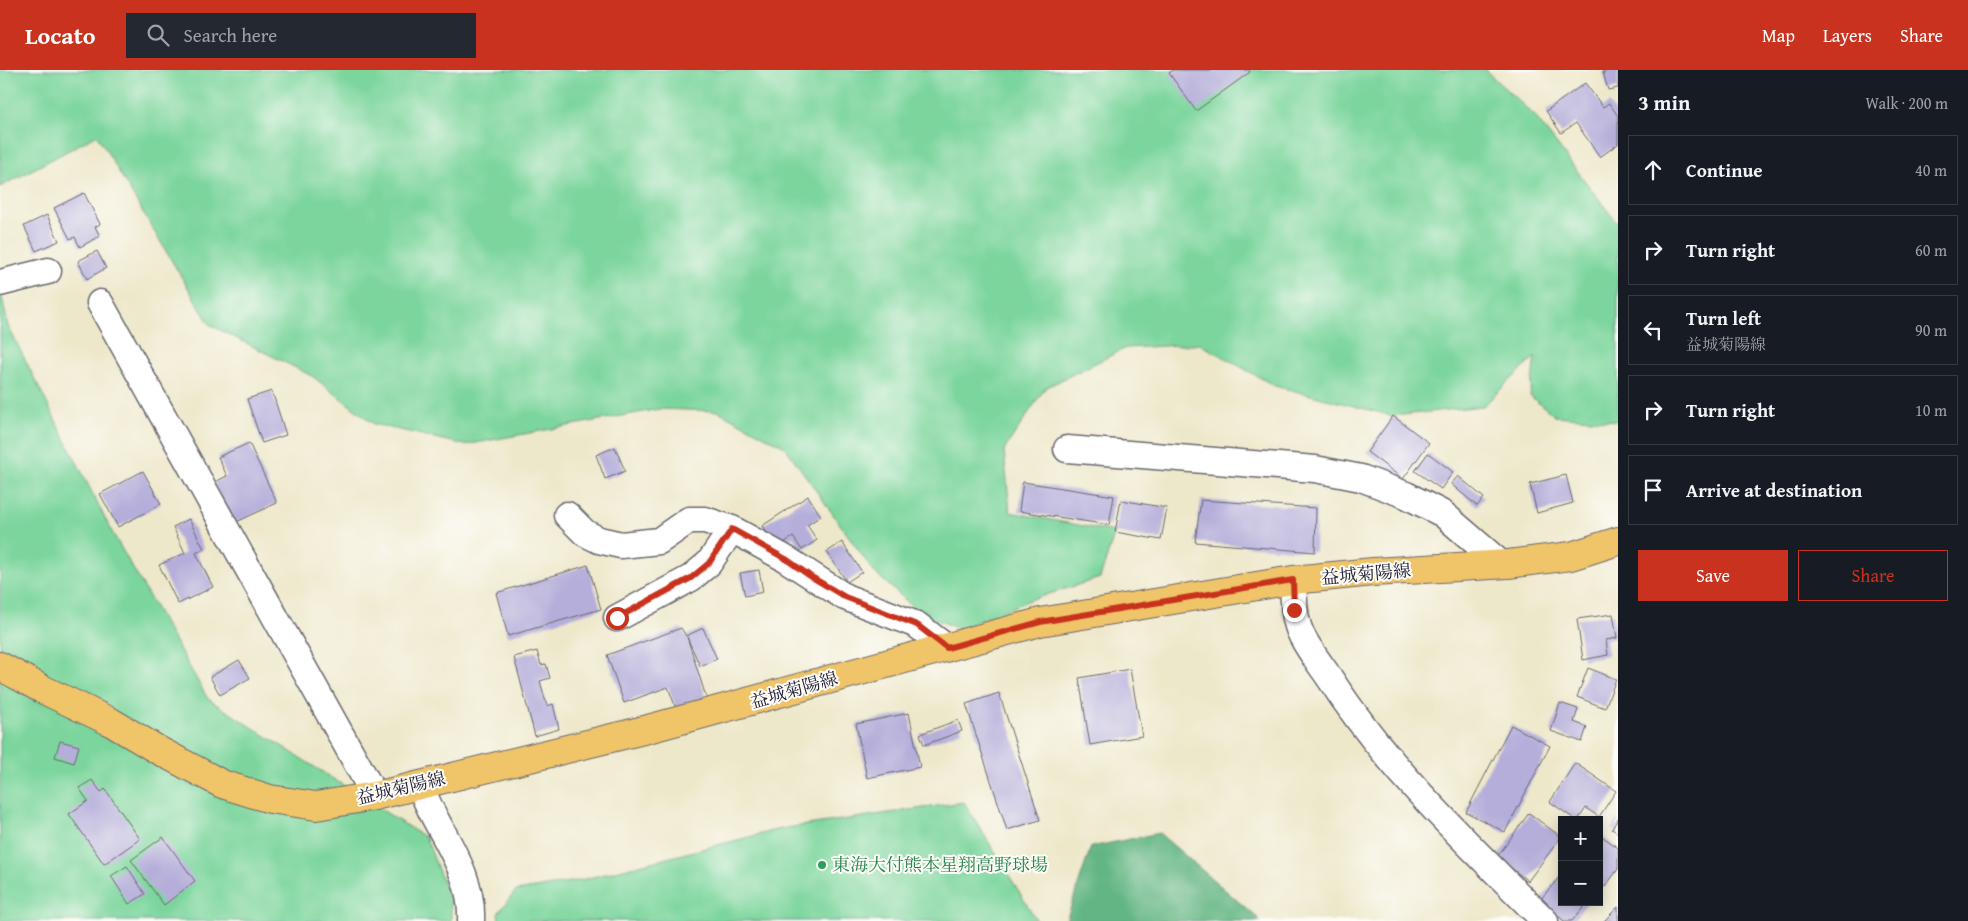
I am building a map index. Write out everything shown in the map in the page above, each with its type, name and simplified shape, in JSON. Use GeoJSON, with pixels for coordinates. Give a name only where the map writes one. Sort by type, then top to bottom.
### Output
{"type":"FeatureCollection","features":[{"type":"Feature","properties":{"kind":"main road","name":"益城菊陽線"},"geometry":{"type":"LineString","coordinates":[[0,666],[42,689],[111,722],[158,750],[222,784],[270,799],[316,806],[375,796],[729,708],[1040,622],[1293,580],[1373,572],[1501,564],[1572,556],[1618,541]]}},
{"type":"Feature","properties":{"kind":"street"},"geometry":{"type":"LineString","coordinates":[[0,283],[48,271]]}},
{"type":"Feature","properties":{"kind":"street"},"geometry":{"type":"LineString","coordinates":[[100,303],[375,796]]}},
{"type":"Feature","properties":{"kind":"street"},"geometry":{"type":"LineString","coordinates":[[1067,449],[1314,469],[1361,478],[1406,495],[1443,514],[1501,564]]}},
{"type":"Feature","properties":{"kind":"street"},"geometry":{"type":"LineString","coordinates":[[568,515],[585,533],[600,540],[621,545],[660,541],[689,520],[705,520],[732,529],[786,559],[845,597],[917,625],[947,648]]}},
{"type":"Feature","properties":{"kind":"street"},"geometry":{"type":"LineString","coordinates":[[617,618],[691,578],[709,563],[732,529]]}},
{"type":"Feature","properties":{"kind":"street"},"geometry":{"type":"LineString","coordinates":[[1293,580],[1294,610],[1302,635],[1374,741],[1413,787],[1546,921]]}},
{"type":"Feature","properties":{"kind":"street"},"geometry":{"type":"LineString","coordinates":[[419,785],[460,863],[472,905],[471,921]]}},
{"type":"Feature","properties":{"kind":"green space"},"geometry":{"type":"Polygon","coordinates":[[[0,70],[1487,70],[1534,115],[1618,224],[1618,421],[1555,416],[1530,396],[1535,357],[1483,406],[1393,416],[1275,386],[1200,344],[1126,348],[1045,388],[1004,450],[1010,512],[1115,532],[1100,578],[1030,600],[959,629],[920,613],[874,572],[785,447],[718,411],[659,409],[465,445],[374,424],[312,376],[210,325],[97,135],[0,187],[0,70]]]}},
{"type":"Feature","properties":{"kind":"green space"},"geometry":{"type":"Polygon","coordinates":[[[0,287],[8,326],[112,532],[208,699],[426,838],[451,903],[451,921],[0,921],[0,287]]]}},
{"type":"Feature","properties":{"kind":"green space","name":"東海大付熊本星翔高野球場"},"geometry":{"type":"Polygon","coordinates":[[[964,802],[1037,921],[499,921],[498,913],[516,891],[577,881],[780,829],[964,802]]]}},
{"type":"Feature","properties":{"kind":"green space"},"geometry":{"type":"Polygon","coordinates":[[[1159,833],[1261,921],[1066,921],[1091,847],[1159,833]]]}},
{"type":"Feature","properties":{"kind":"building"},"geometry":{"type":"Polygon","coordinates":[[[1173,70],[1249,70],[1250,72],[1196,111],[1169,73],[1173,70]]]}},
{"type":"Feature","properties":{"kind":"building"},"geometry":{"type":"Polygon","coordinates":[[[1618,70],[1618,88],[1608,90],[1603,72],[1618,70]]]}},
{"type":"Feature","properties":{"kind":"building"},"geometry":{"type":"Polygon","coordinates":[[[1585,83],[1603,107],[1609,103],[1618,116],[1618,144],[1600,157],[1576,123],[1561,133],[1546,111],[1585,83]]]}},
{"type":"Feature","properties":{"kind":"building"},"geometry":{"type":"Polygon","coordinates":[[[84,193],[100,224],[95,227],[100,236],[80,247],[75,237],[70,239],[54,208],[84,193]]]}},
{"type":"Feature","properties":{"kind":"building"},"geometry":{"type":"Polygon","coordinates":[[[47,215],[59,241],[36,251],[24,226],[47,215]]]}},
{"type":"Feature","properties":{"kind":"building"},"geometry":{"type":"Polygon","coordinates":[[[97,251],[106,268],[87,279],[78,261],[97,251]]]}},
{"type":"Feature","properties":{"kind":"building"},"geometry":{"type":"Polygon","coordinates":[[[272,391],[286,435],[262,443],[247,399],[272,391]]]}},
{"type":"Feature","properties":{"kind":"building"},"geometry":{"type":"Polygon","coordinates":[[[1393,416],[1429,443],[1403,479],[1367,452],[1393,416]]]}},
{"type":"Feature","properties":{"kind":"building"},"geometry":{"type":"Polygon","coordinates":[[[249,443],[277,503],[232,524],[213,483],[227,476],[218,457],[249,443]]]}},
{"type":"Feature","properties":{"kind":"building"},"geometry":{"type":"Polygon","coordinates":[[[615,447],[625,471],[605,479],[596,455],[615,447]]]}},
{"type":"Feature","properties":{"kind":"building"},"geometry":{"type":"Polygon","coordinates":[[[1428,453],[1453,472],[1441,489],[1415,471],[1428,453]]]}},
{"type":"Feature","properties":{"kind":"building"},"geometry":{"type":"Polygon","coordinates":[[[143,471],[161,504],[118,527],[100,494],[143,471]]]}},
{"type":"Feature","properties":{"kind":"building"},"geometry":{"type":"Polygon","coordinates":[[[1566,475],[1573,503],[1537,513],[1530,484],[1566,475]]]}},
{"type":"Feature","properties":{"kind":"building"},"geometry":{"type":"Polygon","coordinates":[[[1458,476],[1484,498],[1477,506],[1451,484],[1458,476]]]}},
{"type":"Feature","properties":{"kind":"building"},"geometry":{"type":"Polygon","coordinates":[[[1023,482],[1114,496],[1109,525],[1019,511],[1023,482]]]}},
{"type":"Feature","properties":{"kind":"building"},"geometry":{"type":"Polygon","coordinates":[[[808,496],[821,516],[807,525],[817,540],[802,550],[793,537],[777,547],[762,526],[808,496]]]}},
{"type":"Feature","properties":{"kind":"building"},"geometry":{"type":"Polygon","coordinates":[[[1121,500],[1167,508],[1161,540],[1115,532],[1121,500]]]}},
{"type":"Feature","properties":{"kind":"building"},"geometry":{"type":"Polygon","coordinates":[[[1201,500],[1316,508],[1315,552],[1195,542],[1201,500]]]}},
{"type":"Feature","properties":{"kind":"building"},"geometry":{"type":"Polygon","coordinates":[[[189,519],[204,549],[196,553],[213,587],[178,604],[159,565],[185,553],[173,527],[189,519]]]}},
{"type":"Feature","properties":{"kind":"building"},"geometry":{"type":"Polygon","coordinates":[[[842,542],[862,572],[847,582],[827,552],[842,542]]]}},
{"type":"Feature","properties":{"kind":"building"},"geometry":{"type":"Polygon","coordinates":[[[588,565],[601,609],[508,636],[496,593],[588,565]]]}},
{"type":"Feature","properties":{"kind":"building"},"geometry":{"type":"Polygon","coordinates":[[[759,570],[763,592],[745,596],[740,573],[759,570]]]}},
{"type":"Feature","properties":{"kind":"building"},"geometry":{"type":"Polygon","coordinates":[[[1613,614],[1617,638],[1606,640],[1608,655],[1583,660],[1577,619],[1613,614]]]}},
{"type":"Feature","properties":{"kind":"building"},"geometry":{"type":"Polygon","coordinates":[[[681,628],[686,636],[703,628],[717,659],[700,666],[687,637],[707,700],[677,711],[668,687],[624,703],[607,655],[681,628]]]}},
{"type":"Feature","properties":{"kind":"building"},"geometry":{"type":"Polygon","coordinates":[[[537,651],[541,665],[546,664],[550,678],[540,681],[547,706],[553,704],[559,729],[535,736],[514,657],[537,651]]]}},
{"type":"Feature","properties":{"kind":"building"},"geometry":{"type":"Polygon","coordinates":[[[239,660],[250,678],[220,695],[210,677],[239,660]]]}},
{"type":"Feature","properties":{"kind":"building"},"geometry":{"type":"Polygon","coordinates":[[[1588,668],[1616,679],[1605,708],[1577,697],[1588,668]]]}},
{"type":"Feature","properties":{"kind":"building"},"geometry":{"type":"Polygon","coordinates":[[[1130,669],[1142,736],[1090,745],[1079,678],[1130,669]]]}},
{"type":"Feature","properties":{"kind":"building"},"geometry":{"type":"Polygon","coordinates":[[[999,693],[1040,820],[1007,830],[966,704],[999,693]]]}},
{"type":"Feature","properties":{"kind":"building"},"geometry":{"type":"Polygon","coordinates":[[[1560,703],[1578,709],[1574,722],[1587,727],[1582,742],[1551,731],[1560,703]]]}},
{"type":"Feature","properties":{"kind":"building"},"geometry":{"type":"Polygon","coordinates":[[[909,713],[920,767],[867,778],[856,724],[909,713]]]}},
{"type":"Feature","properties":{"kind":"building"},"geometry":{"type":"Polygon","coordinates":[[[958,720],[962,731],[924,745],[920,734],[958,720]]]}},
{"type":"Feature","properties":{"kind":"building"},"geometry":{"type":"Polygon","coordinates":[[[1511,725],[1550,746],[1505,832],[1466,812],[1511,725]]]}},
{"type":"Feature","properties":{"kind":"building"},"geometry":{"type":"Polygon","coordinates":[[[60,741],[79,746],[74,763],[55,757],[60,741]]]}},
{"type":"Feature","properties":{"kind":"building"},"geometry":{"type":"Polygon","coordinates":[[[1575,763],[1616,791],[1600,816],[1586,808],[1581,816],[1570,816],[1550,802],[1575,763]]]}},
{"type":"Feature","properties":{"kind":"building"},"geometry":{"type":"Polygon","coordinates":[[[92,780],[101,792],[105,789],[140,839],[104,864],[69,814],[88,801],[79,788],[92,780]]]}},
{"type":"Feature","properties":{"kind":"building"},"geometry":{"type":"Polygon","coordinates":[[[1529,813],[1558,835],[1558,841],[1528,881],[1497,857],[1529,813]]]}},
{"type":"Feature","properties":{"kind":"building"},"geometry":{"type":"Polygon","coordinates":[[[1618,818],[1618,833],[1612,829],[1618,818]]]}},
{"type":"Feature","properties":{"kind":"building"},"geometry":{"type":"Polygon","coordinates":[[[163,837],[195,881],[164,905],[131,860],[163,837]]]}},
{"type":"Feature","properties":{"kind":"building"},"geometry":{"type":"Polygon","coordinates":[[[1603,837],[1618,848],[1618,869],[1605,887],[1603,885],[1603,837]]]}},
{"type":"Feature","properties":{"kind":"building"},"geometry":{"type":"Polygon","coordinates":[[[127,866],[145,894],[129,904],[111,876],[127,866]]]}},
{"type":"Feature","properties":{"kind":"building"},"geometry":{"type":"Polygon","coordinates":[[[1558,879],[1558,906],[1585,906],[1572,921],[1564,921],[1540,900],[1558,879]]]}},
{"type":"Feature","properties":{"kind":"building"},"geometry":{"type":"Polygon","coordinates":[[[1618,907],[1618,921],[1604,921],[1618,907]]]}},
{"type":"Feature","properties":{"kind":"place","name":"東海大付熊本星翔高野球場"},"geometry":{"type":"Point","coordinates":[822,865]}},
{"type":"Feature","properties":{"kind":"route"},"geometry":{"type":"LineString","coordinates":[[617,618],[691,578],[709,563],[732,529],[786,559],[845,597],[917,625],[947,648],[1040,622],[1293,580],[1294,610]]}}]}
